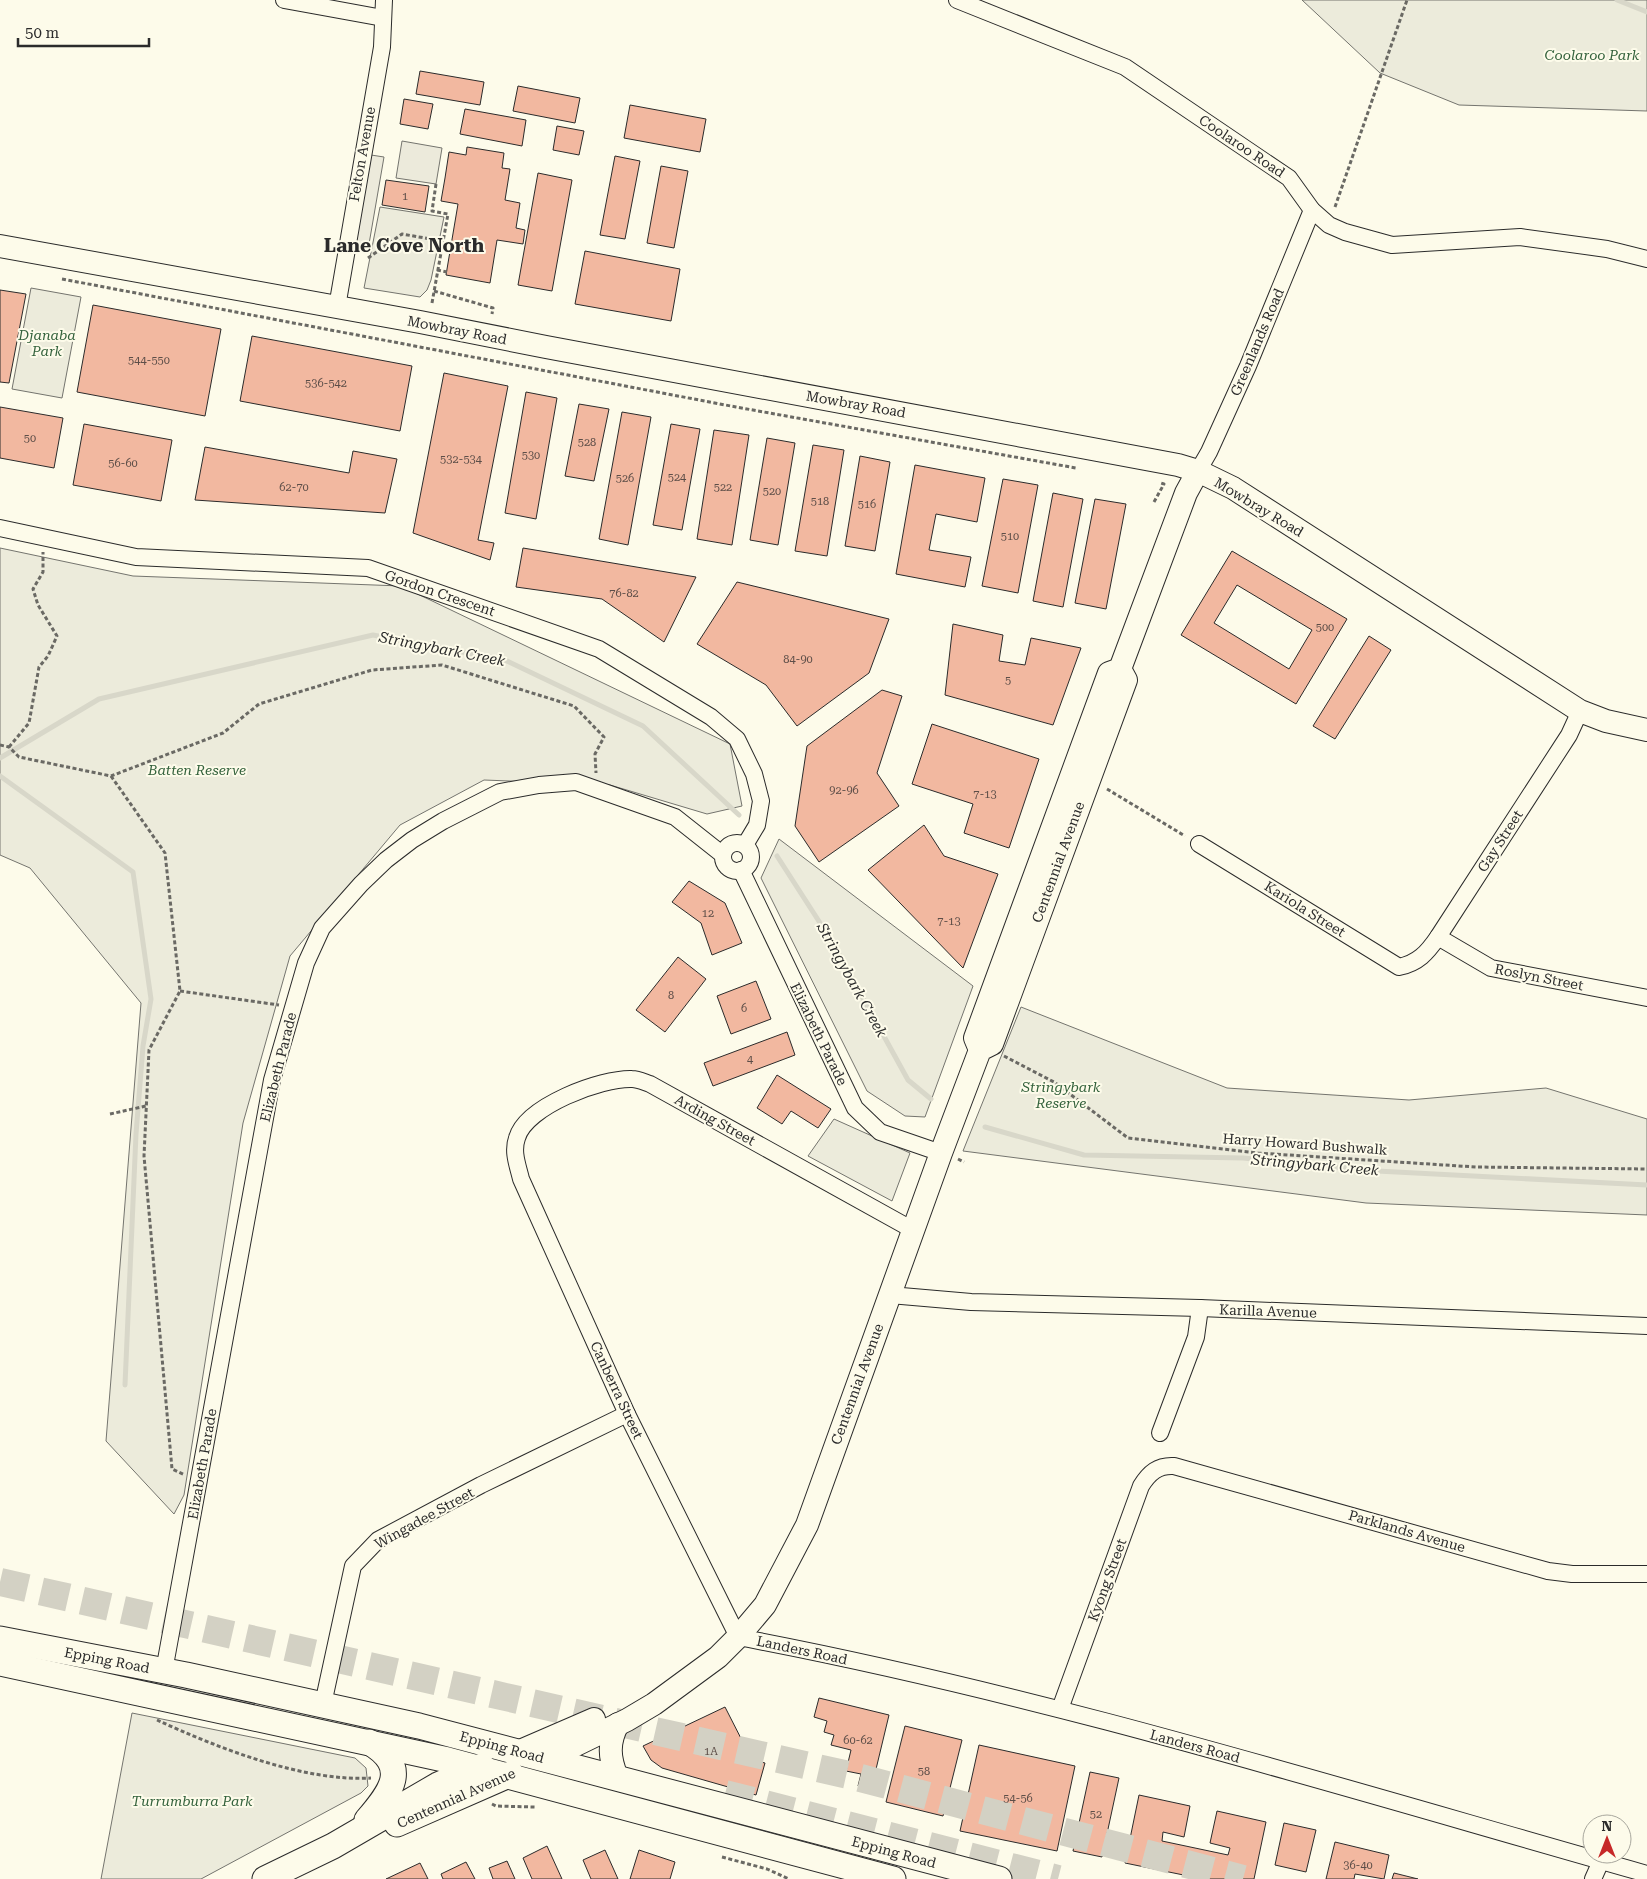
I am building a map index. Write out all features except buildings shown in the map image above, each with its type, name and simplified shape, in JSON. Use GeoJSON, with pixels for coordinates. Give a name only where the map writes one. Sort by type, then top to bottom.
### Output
{"type":"FeatureCollection","features":[{"type":"Feature","properties":{"kind":"main road","name":"Mowbray Road"},"geometry":{"type":"LineString","coordinates":[[0,246],[1068,442],[1170,463],[1198,471],[1233,488],[1580,711],[1606,721],[1647,730]]}},
{"type":"Feature","properties":{"kind":"main road","name":"Centennial Avenue"},"geometry":{"type":"LineString","coordinates":[[333,1846],[405,1821],[547,1759],[654,1704],[680,1683],[718,1657],[765,1605],[807,1525],[941,1152],[986,1047],[1126,680],[1120,669],[1186,493],[1198,471]]}},
{"type":"Feature","properties":{"kind":"main road","name":"Centennial Avenue"},"geometry":{"type":"LineString","coordinates":[[986,1047],[975,1038],[1109,673],[1120,669]]}},
{"type":"Feature","properties":{"kind":"main road","name":"Epping Road"},"geometry":{"type":"LineString","coordinates":[[0,1639],[323,1704],[617,1777],[999,1879]]}},
{"type":"Feature","properties":{"kind":"main road","name":"Epping Road"},"geometry":{"type":"LineString","coordinates":[[0,1663],[448,1760],[893,1879]]}},
{"type":"Feature","properties":{"kind":"main road","name":"Centennial Avenue"},"geometry":{"type":"LineString","coordinates":[[265,1879],[333,1846],[438,1786],[680,1683]]}},
{"type":"Feature","properties":{"kind":"main road"},"geometry":{"type":"LineString","coordinates":[[617,1777],[610,1749],[611,1738],[618,1724]]}},
{"type":"Feature","properties":{"kind":"main road"},"geometry":{"type":"LineString","coordinates":[[356,1832],[383,1801],[394,1780],[393,1768],[388,1757],[369,1742]]}},
{"type":"Feature","properties":{"kind":"street"},"geometry":{"type":"LineString","coordinates":[[284,0],[384,18]]}},
{"type":"Feature","properties":{"kind":"street","name":"Felton Avenue"},"geometry":{"type":"LineString","coordinates":[[337,307],[382,47],[384,0]]}},
{"type":"Feature","properties":{"kind":"street","name":"Coolaroo Road"},"geometry":{"type":"LineString","coordinates":[[957,0],[1125,67],[1289,178],[1312,210],[1329,225],[1345,232],[1392,245],[1520,237],[1607,249],[1647,259]]}},
{"type":"Feature","properties":{"kind":"street","name":"Greenlands Road"},"geometry":{"type":"LineString","coordinates":[[1198,471],[1209,452],[1248,366],[1312,210]]}},
{"type":"Feature","properties":{"kind":"street","name":"Gordon Crescent"},"geometry":{"type":"LineString","coordinates":[[0,528],[136,556],[368,568],[599,649],[712,717],[736,739],[754,774],[761,801],[757,825],[745,845]]}},
{"type":"Feature","properties":{"kind":"street","name":"Gay Street"},"geometry":{"type":"LineString","coordinates":[[1412,964],[1426,954],[1438,937],[1569,735],[1580,711]]}},
{"type":"Feature","properties":{"kind":"street","name":"Elizabeth Parade"},"geometry":{"type":"LineString","coordinates":[[164,1671],[272,1080],[306,963],[322,928],[361,884],[386,860],[412,840],[443,821],[500,792],[539,785],[576,782],[675,817],[723,855]]}},
{"type":"Feature","properties":{"kind":"street"},"geometry":{"type":"LineString","coordinates":[[731,844],[745,845],[750,851],[751,859],[748,866],[741,870],[728,868],[723,855],[725,848],[731,844]]}},
{"type":"Feature","properties":{"kind":"street","name":"Kariola Street"},"geometry":{"type":"LineString","coordinates":[[1199,844],[1399,967],[1412,964]]}},
{"type":"Feature","properties":{"kind":"street","name":"Elizabeth Parade"},"geometry":{"type":"LineString","coordinates":[[741,870],[855,1108],[880,1132],[941,1152]]}},
{"type":"Feature","properties":{"kind":"street","name":"Roslyn Street"},"geometry":{"type":"LineString","coordinates":[[1438,937],[1491,968],[1647,998]]}},
{"type":"Feature","properties":{"kind":"street","name":"Arding Street"},"geometry":{"type":"LineString","coordinates":[[517,1136],[529,1120],[550,1105],[592,1085],[634,1078],[650,1084],[913,1230]]}},
{"type":"Feature","properties":{"kind":"street","name":"Canberra Street"},"geometry":{"type":"LineString","coordinates":[[517,1136],[514,1148],[521,1179],[628,1414],[738,1637]]}},
{"type":"Feature","properties":{"kind":"street","name":"Karilla Avenue"},"geometry":{"type":"LineString","coordinates":[[890,1295],[971,1302],[1200,1308],[1647,1326]]}},
{"type":"Feature","properties":{"kind":"street"},"geometry":{"type":"LineString","coordinates":[[1160,1433],[1196,1337],[1200,1308]]}},
{"type":"Feature","properties":{"kind":"street","name":"Wingadee Street"},"geometry":{"type":"LineString","coordinates":[[323,1704],[353,1566],[378,1540],[481,1485],[628,1414]]}},
{"type":"Feature","properties":{"kind":"street","name":"Parklands Avenue"},"geometry":{"type":"LineString","coordinates":[[1170,1466],[1548,1571],[1572,1574],[1647,1574]]}},
{"type":"Feature","properties":{"kind":"street","name":"Kyong Street"},"geometry":{"type":"LineString","coordinates":[[1060,1709],[1140,1486],[1158,1468],[1170,1466]]}},
{"type":"Feature","properties":{"kind":"street","name":"Landers Road"},"geometry":{"type":"LineString","coordinates":[[738,1637],[1060,1709],[1582,1856]]}},
{"type":"Feature","properties":{"kind":"street"},"geometry":{"type":"LineString","coordinates":[[1593,1879],[1600,1864]]}},
{"type":"Feature","properties":{"kind":"street","name":"Landers Road"},"geometry":{"type":"LineString","coordinates":[[1612,1864],[1647,1874]]}},
{"type":"Feature","properties":{"kind":"path"},"geometry":{"type":"LineString","coordinates":[[1335,207],[1407,0]]}},
{"type":"Feature","properties":{"kind":"path"},"geometry":{"type":"LineString","coordinates":[[432,303],[448,214],[432,211],[436,184]]}},
{"type":"Feature","properties":{"kind":"path"},"geometry":{"type":"LineString","coordinates":[[368,258],[402,234],[442,241]]}},
{"type":"Feature","properties":{"kind":"path"},"geometry":{"type":"LineString","coordinates":[[437,270],[447,272]]}},
{"type":"Feature","properties":{"kind":"path"},"geometry":{"type":"LineString","coordinates":[[58,278],[707,402],[1077,468]]}},
{"type":"Feature","properties":{"kind":"path"},"geometry":{"type":"LineString","coordinates":[[434,291],[493,308],[492,314]]}},
{"type":"Feature","properties":{"kind":"path"},"geometry":{"type":"LineString","coordinates":[[1154,482],[1164,484],[1154,502]]}},
{"type":"Feature","properties":{"kind":"path"},"geometry":{"type":"LineString","coordinates":[[9,747],[29,724],[39,667],[48,656],[57,636],[38,604],[33,588],[43,572],[42,537]]}},
{"type":"Feature","properties":{"kind":"path"},"geometry":{"type":"LineString","coordinates":[[0,744],[9,747],[19,757],[111,776],[223,733],[259,704],[372,670],[442,665],[574,706],[604,737],[595,754],[597,790]]}},
{"type":"Feature","properties":{"kind":"path"},"geometry":{"type":"LineString","coordinates":[[111,776],[165,853],[180,990],[149,1050],[144,1156],[172,1469],[199,1481]]}},
{"type":"Feature","properties":{"kind":"path"},"geometry":{"type":"LineString","coordinates":[[1089,779],[1199,844]]}},
{"type":"Feature","properties":{"kind":"path"},"geometry":{"type":"LineString","coordinates":[[180,990],[293,1007]]}},
{"type":"Feature","properties":{"kind":"path","name":"Harry Howard Bushwalk"},"geometry":{"type":"LineString","coordinates":[[986,1047],[1054,1082],[1128,1138],[1258,1153],[1476,1167],[1647,1168]]}},
{"type":"Feature","properties":{"kind":"path"},"geometry":{"type":"LineString","coordinates":[[110,1114],[146,1106]]}},
{"type":"Feature","properties":{"kind":"path"},"geometry":{"type":"LineString","coordinates":[[151,1717],[200,1740],[258,1759],[344,1778],[375,1777]]}},
{"type":"Feature","properties":{"kind":"path"},"geometry":{"type":"LineString","coordinates":[[496,1806],[532,1806],[541,1808]]}},
{"type":"Feature","properties":{"kind":"path"},"geometry":{"type":"LineString","coordinates":[[720,1856],[767,1869],[789,1879]]}},
{"type":"Feature","properties":{"kind":"green space","name":"Coolaroo Park"},"geometry":{"type":"Polygon","coordinates":[[[1302,0],[1647,0],[1647,111],[1459,105],[1380,73],[1302,0]]]}},
{"type":"Feature","properties":{"kind":"green space"},"geometry":{"type":"Polygon","coordinates":[[[380,207],[444,217],[431,280],[427,290],[420,297],[364,288],[380,207]]]}},
{"type":"Feature","properties":{"kind":"green space","name":"Djanaba Park"},"geometry":{"type":"Polygon","coordinates":[[[31,288],[81,297],[62,398],[12,389],[31,288]]]}},
{"type":"Feature","properties":{"kind":"green space","name":"Batten Reserve"},"geometry":{"type":"Polygon","coordinates":[[[0,548],[133,576],[401,586],[730,744],[742,806],[707,814],[610,785],[484,780],[400,825],[290,956],[243,1123],[184,1495],[174,1514],[106,1441],[141,1003],[30,868],[0,855],[0,548]]]}},
{"type":"Feature","properties":{"kind":"green space"},"geometry":{"type":"Polygon","coordinates":[[[779,839],[973,986],[925,1117],[905,1116],[867,1091],[761,878],[779,839]]]}},
{"type":"Feature","properties":{"kind":"green space","name":"Stringybark Reserve"},"geometry":{"type":"Polygon","coordinates":[[[1021,1007],[1227,1088],[1409,1100],[1546,1088],[1647,1119],[1647,1215],[1366,1203],[963,1151],[1021,1007]]]}},
{"type":"Feature","properties":{"kind":"green space"},"geometry":{"type":"Polygon","coordinates":[[[834,1119],[910,1153],[892,1201],[808,1156],[834,1119]]]}},
{"type":"Feature","properties":{"kind":"green space","name":"Turrumburra Park"},"geometry":{"type":"Polygon","coordinates":[[[132,1713],[355,1758],[366,1768],[368,1786],[361,1793],[201,1879],[101,1879],[132,1713]]]}},
{"type":"Feature","properties":{"kind":"shaded area"},"geometry":{"type":"Polygon","coordinates":[[[402,141],[442,148],[436,184],[396,178],[402,141]]]}},
{"type":"Feature","properties":{"kind":"shaded area"},"geometry":{"type":"Polygon","coordinates":[[[371,155],[384,157],[369,244],[356,242],[371,155]]]}},
{"type":"Feature","properties":{"kind":"waterway"},"geometry":{"type":"LineString","coordinates":[[1617,0],[1647,12]]}},
{"type":"Feature","properties":{"kind":"waterway","name":"Stringybark Creek"},"geometry":{"type":"LineString","coordinates":[[0,758],[99,699],[373,635],[505,660],[643,726],[739,815]]}},
{"type":"Feature","properties":{"kind":"waterway"},"geometry":{"type":"LineString","coordinates":[[0,776],[133,872],[151,999],[143,1046],[136,1134],[125,1385]]}},
{"type":"Feature","properties":{"kind":"waterway","name":"Stringybark Creek"},"geometry":{"type":"LineString","coordinates":[[777,856],[831,940],[908,1080],[931,1099]]}},
{"type":"Feature","properties":{"kind":"waterway","name":"Stringybark Creek"},"geometry":{"type":"LineString","coordinates":[[985,1127],[1084,1155],[1243,1158],[1377,1171],[1647,1185]]}},
{"type":"Feature","properties":{"kind":"tunnel"},"geometry":{"type":"LineString","coordinates":[[0,1582],[853,1776],[1243,1879]]}},
{"type":"Feature","properties":{"kind":"tunnel"},"geometry":{"type":"LineString","coordinates":[[725,1794],[1058,1879]]}},
{"type":"Feature","properties":{"kind":"district","name":"Lane Cove North"},"geometry":{"type":"Point","coordinates":[404,245]}}]}
